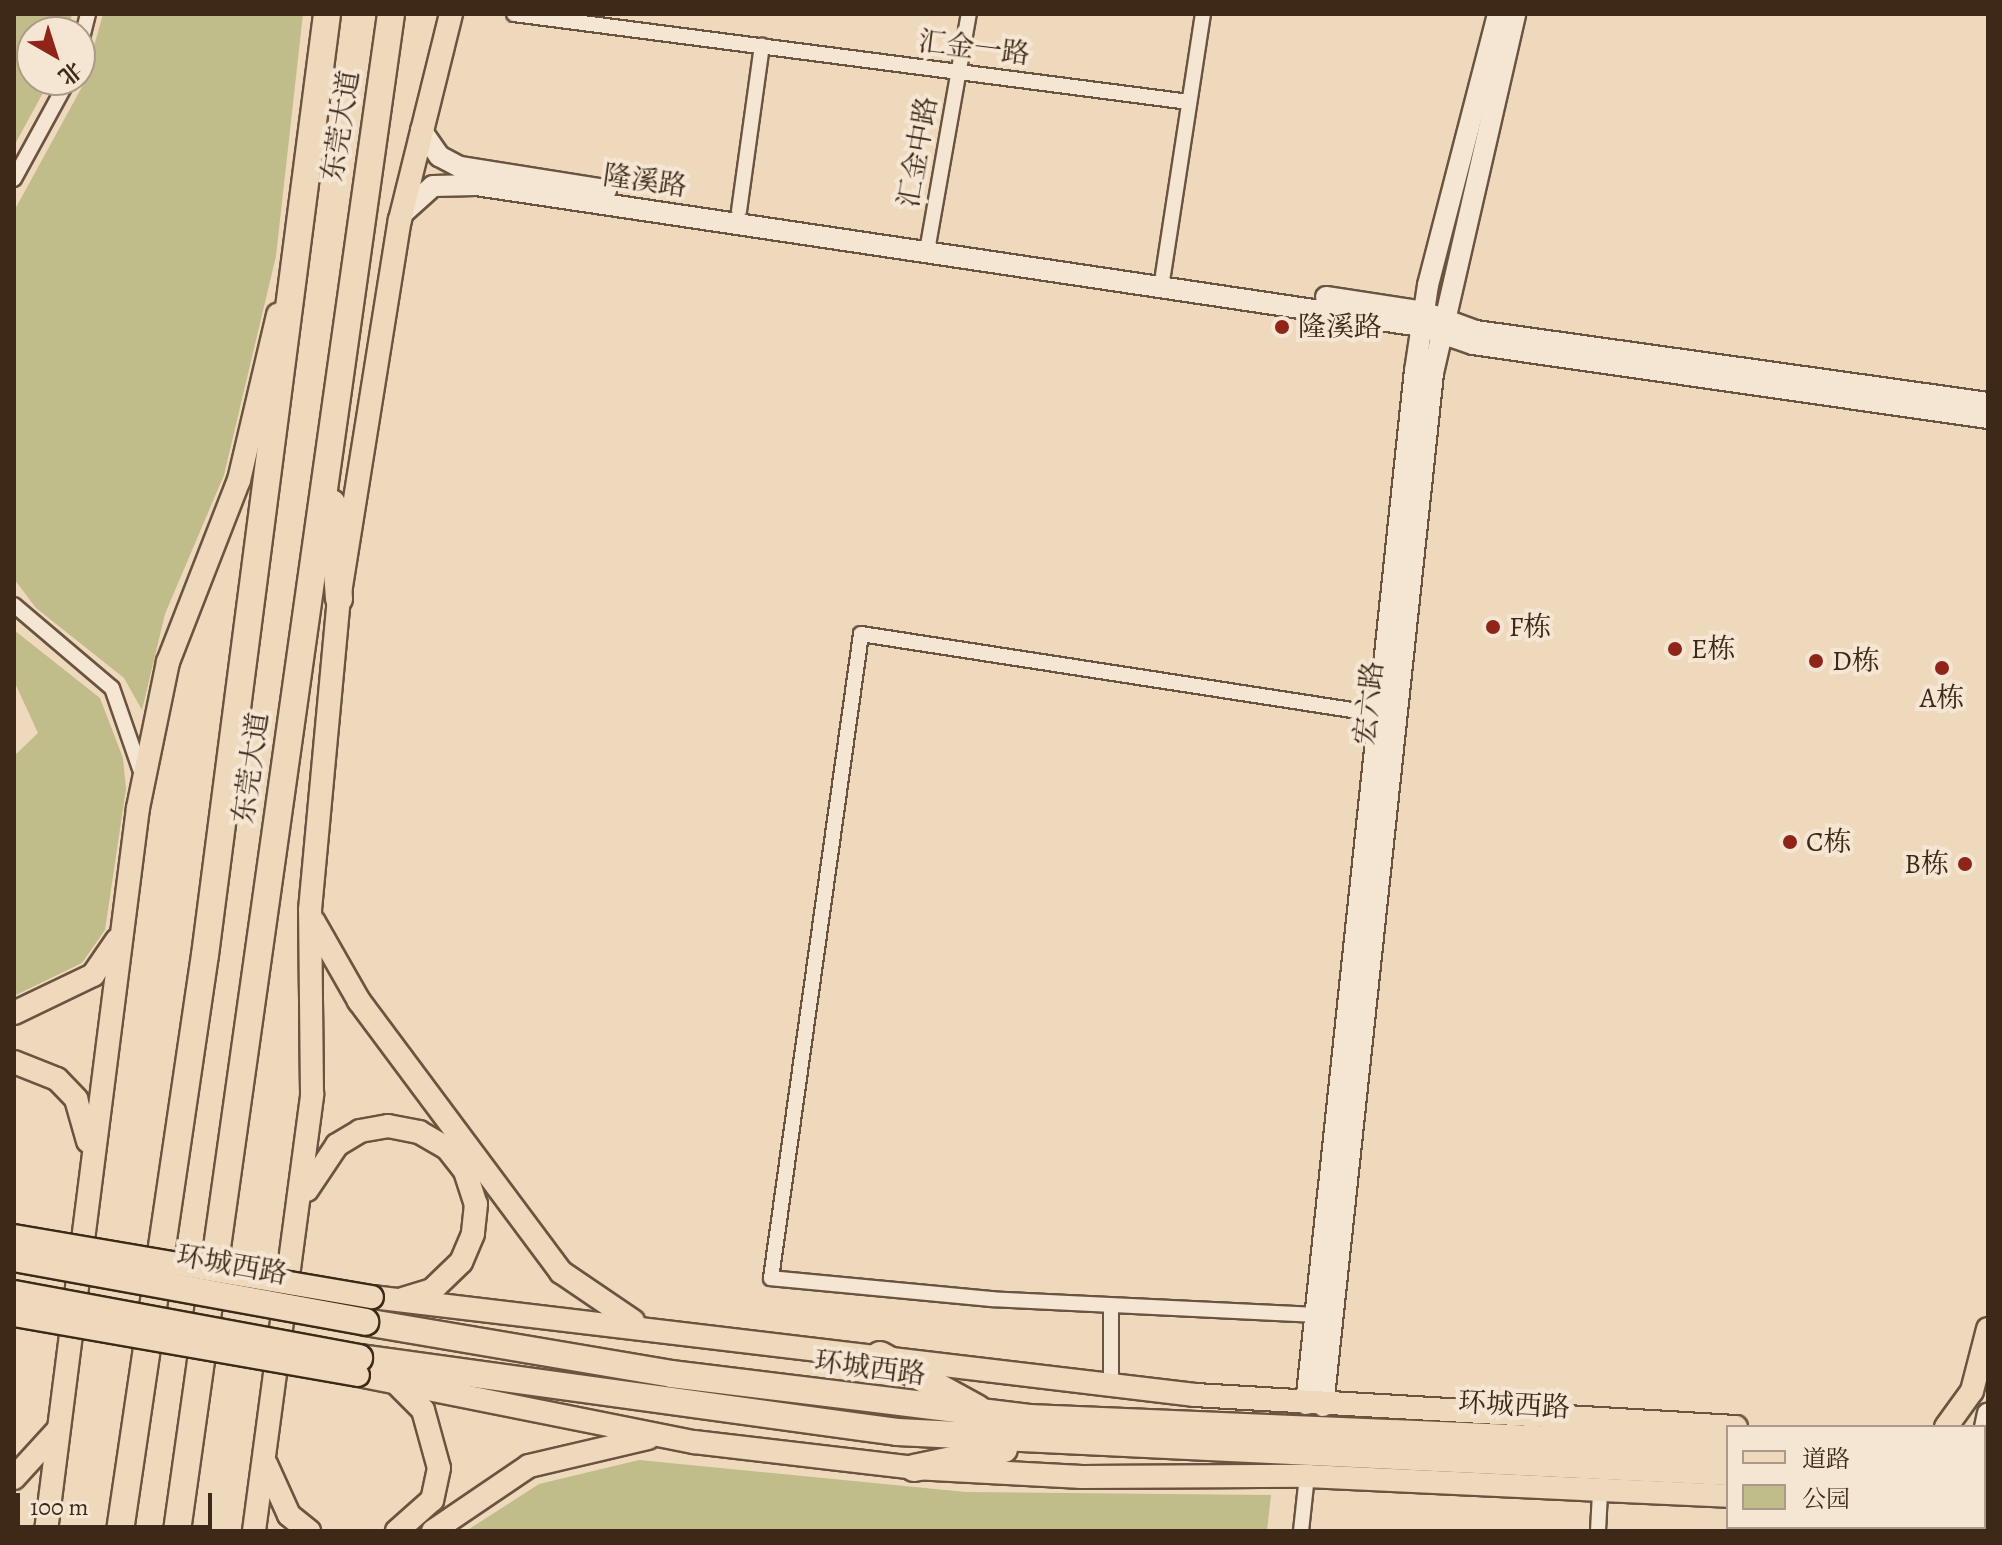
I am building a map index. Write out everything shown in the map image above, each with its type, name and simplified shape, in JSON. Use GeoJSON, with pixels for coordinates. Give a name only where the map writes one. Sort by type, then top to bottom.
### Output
{"type":"FeatureCollection","features":[{"type":"Feature","properties":{"kind":"highway","name":"东莞大道"},"geometry":{"type":"LineString","coordinates":[[120,1531],[310,179],[327,14]]}},
{"type":"Feature","properties":{"kind":"highway","name":"东莞大道"},"geometry":{"type":"LineString","coordinates":[[177,1531],[391,14]]}},
{"type":"Feature","properties":{"kind":"highway"},"geometry":{"type":"LineString","coordinates":[[328,450],[339,599]]}},
{"type":"Feature","properties":{"kind":"highway","name":"环城西路"},"geometry":{"type":"LineString","coordinates":[[14,1258],[369,1310],[671,1374],[987,1414],[1726,1447]]}},
{"type":"Feature","properties":{"kind":"highway","name":"环城西路"},"geometry":{"type":"LineString","coordinates":[[14,1294],[358,1367],[758,1418],[1031,1443],[1726,1472]]}},
{"type":"Feature","properties":{"kind":"highway"},"geometry":{"type":"LineString","coordinates":[[880,1355],[987,1414]]}},
{"type":"Feature","properties":{"kind":"highway"},"geometry":{"type":"LineString","coordinates":[[914,1468],[1031,1443]]}},
{"type":"Feature","properties":{"kind":"main road"},"geometry":{"type":"LineString","coordinates":[[254,1531],[300,1210],[316,1047],[310,910],[339,599],[400,220],[451,14]]}},
{"type":"Feature","properties":{"kind":"main road"},"geometry":{"type":"LineString","coordinates":[[46,1531],[56,1431],[141,790],[180,620],[239,480],[310,179]]}},
{"type":"Feature","properties":{"kind":"main road"},"geometry":{"type":"LineString","coordinates":[[310,910],[359,1001],[561,1272],[616,1315],[656,1330]]}},
{"type":"Feature","properties":{"kind":"main road"},"geometry":{"type":"LineString","coordinates":[[14,1013],[93,975],[120,935]]}},
{"type":"Feature","properties":{"kind":"main road"},"geometry":{"type":"LineString","coordinates":[[14,1062],[57,1079],[76,1099],[91,1163]]}},
{"type":"Feature","properties":{"kind":"main road"},"geometry":{"type":"LineString","coordinates":[[14,1236],[369,1310],[432,1290],[461,1262],[473,1234],[476,1204],[465,1171],[447,1148],[419,1132],[388,1126],[360,1131],[316,1169],[300,1210]]}},
{"type":"Feature","properties":{"kind":"main road"},"geometry":{"type":"LineString","coordinates":[[397,1301],[1314,1405],[1726,1426]]}},
{"type":"Feature","properties":{"kind":"main road"},"geometry":{"type":"LineString","coordinates":[[14,1315],[358,1367],[396,1383],[663,1436],[914,1468],[1095,1478],[1307,1476],[1726,1496]]}},
{"type":"Feature","properties":{"kind":"main road"},"geometry":{"type":"LineString","coordinates":[[1947,1425],[1972,1391],[1988,1329]]}},
{"type":"Feature","properties":{"kind":"main road"},"geometry":{"type":"LineString","coordinates":[[1980,1360],[1988,1395]]}},
{"type":"Feature","properties":{"kind":"main road"},"geometry":{"type":"LineString","coordinates":[[396,1383],[423,1410],[439,1468],[432,1500],[397,1531]]}},
{"type":"Feature","properties":{"kind":"main road"},"geometry":{"type":"LineString","coordinates":[[14,1478],[56,1431]]}},
{"type":"Feature","properties":{"kind":"main road"},"geometry":{"type":"LineString","coordinates":[[433,1531],[529,1466],[663,1436]]}},
{"type":"Feature","properties":{"kind":"main road"},"geometry":{"type":"LineString","coordinates":[[264,1459],[289,1515],[309,1531]]}},
{"type":"Feature","properties":{"kind":"street","name":"汇金一路"},"geometry":{"type":"LineString","coordinates":[[514,14],[1189,102]]}},
{"type":"Feature","properties":{"kind":"street","name":"汇金中路"},"geometry":{"type":"LineString","coordinates":[[928,246],[969,14]]}},
{"type":"Feature","properties":{"kind":"street"},"geometry":{"type":"LineString","coordinates":[[1163,275],[1203,14]]}},
{"type":"Feature","properties":{"kind":"street","name":"宏六路"},"geometry":{"type":"LineString","coordinates":[[1314,1405],[1315,1315],[1378,714],[1432,322],[1498,14]]}},
{"type":"Feature","properties":{"kind":"street","name":"宏六路"},"geometry":{"type":"LineString","coordinates":[[1314,1405],[1432,322],[1515,14]]}},
{"type":"Feature","properties":{"kind":"street"},"geometry":{"type":"LineString","coordinates":[[739,211],[762,46]]}},
{"type":"Feature","properties":{"kind":"street"},"geometry":{"type":"LineString","coordinates":[[14,179],[59,96]]}},
{"type":"Feature","properties":{"kind":"street","name":"隆溪路"},"geometry":{"type":"LineString","coordinates":[[421,130],[439,156],[460,167],[739,211],[928,246],[1432,322],[1473,344],[1988,418]]}},
{"type":"Feature","properties":{"kind":"street","name":"隆溪路"},"geometry":{"type":"LineString","coordinates":[[400,220],[418,193],[448,183],[1163,275],[1476,331],[1988,403]]}},
{"type":"Feature","properties":{"kind":"street"},"geometry":{"type":"LineString","coordinates":[[14,605],[112,688],[139,755],[141,790]]}},
{"type":"Feature","properties":{"kind":"street"},"geometry":{"type":"LineString","coordinates":[[1315,1315],[1111,1307],[771,1278],[861,634],[1378,714]]}},
{"type":"Feature","properties":{"kind":"street"},"geometry":{"type":"LineString","coordinates":[[1111,1307],[1111,1383]]}},
{"type":"Feature","properties":{"kind":"street"},"geometry":{"type":"LineString","coordinates":[[1301,1531],[1307,1476]]}},
{"type":"Feature","properties":{"kind":"street"},"geometry":{"type":"LineString","coordinates":[[1598,1531],[1600,1492]]}},
{"type":"Feature","properties":{"kind":"green space"},"geometry":{"type":"Polygon","coordinates":[[[14,14],[72,14],[16,16],[16,96],[41,96],[14,146],[14,14]]]}},
{"type":"Feature","properties":{"kind":"green space"},"geometry":{"type":"Polygon","coordinates":[[[103,14],[303,14],[276,256],[224,475],[165,614],[142,710],[124,678],[36,608],[14,579],[14,211],[77,96],[96,96],[96,39],[103,14]]]}},
{"type":"Feature","properties":{"kind":"green space"},"geometry":{"type":"Polygon","coordinates":[[[14,630],[100,698],[123,758],[126,789],[105,930],[82,963],[14,996],[14,756],[38,733],[14,681],[14,630]]]}},
{"type":"Feature","properties":{"kind":"green space"},"geometry":{"type":"Polygon","coordinates":[[[639,1460],[966,1492],[1271,1495],[1267,1531],[466,1531],[539,1484],[639,1460]]]}},
{"type":"Feature","properties":{"kind":"place","name":"隆溪路"},"geometry":{"type":"Point","coordinates":[1282,327]}},
{"type":"Feature","properties":{"kind":"place","name":"F栋"},"geometry":{"type":"Point","coordinates":[1493,627]}},
{"type":"Feature","properties":{"kind":"place","name":"E栋"},"geometry":{"type":"Point","coordinates":[1675,649]}},
{"type":"Feature","properties":{"kind":"place","name":"D栋"},"geometry":{"type":"Point","coordinates":[1816,661]}},
{"type":"Feature","properties":{"kind":"place","name":"A栋"},"geometry":{"type":"Point","coordinates":[1942,668]}},
{"type":"Feature","properties":{"kind":"place","name":"C栋"},"geometry":{"type":"Point","coordinates":[1790,842]}},
{"type":"Feature","properties":{"kind":"place","name":"B栋"},"geometry":{"type":"Point","coordinates":[1965,864]}}]}
